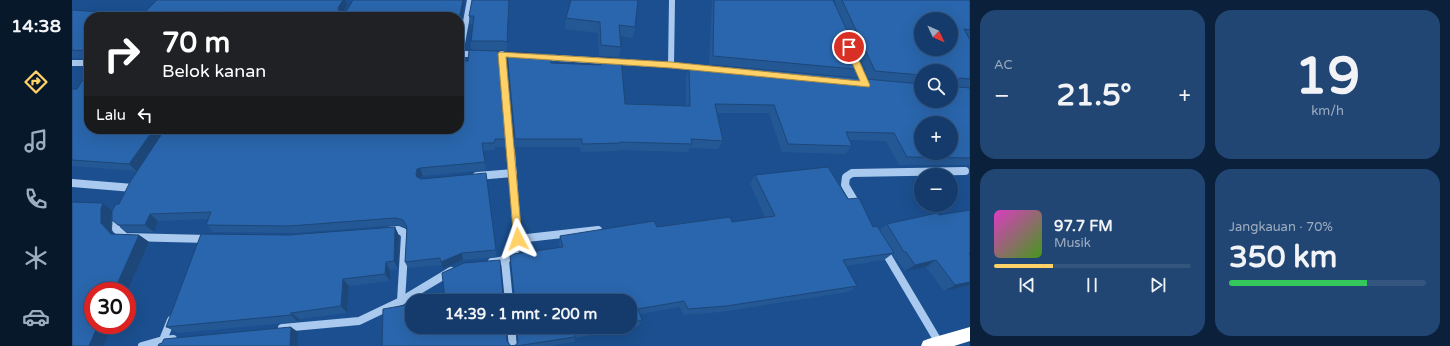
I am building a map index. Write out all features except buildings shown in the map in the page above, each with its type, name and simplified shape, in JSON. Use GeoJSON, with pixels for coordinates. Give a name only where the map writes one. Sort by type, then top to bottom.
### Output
{"type":"FeatureCollection","features":[{"type":"Feature","properties":{"kind":"highway"},"geometry":{"type":"LineString","coordinates":[[936,345],[970,334]]}},
{"type":"Feature","properties":{"kind":"street"},"geometry":{"type":"LineString","coordinates":[[464,32],[470,0]]}},
{"type":"Feature","properties":{"kind":"street"},"geometry":{"type":"LineString","coordinates":[[671,65],[672,0]]}},
{"type":"Feature","properties":{"kind":"street"},"geometry":{"type":"LineString","coordinates":[[464,54],[481,54]]}},
{"type":"Feature","properties":{"kind":"street"},"geometry":{"type":"LineString","coordinates":[[484,263],[505,261],[515,254],[518,239],[502,54]]}},
{"type":"Feature","properties":{"kind":"street"},"geometry":{"type":"LineString","coordinates":[[533,56],[671,65],[726,71]]}},
{"type":"Feature","properties":{"kind":"street"},"geometry":{"type":"LineString","coordinates":[[72,63],[84,63]]}},
{"type":"Feature","properties":{"kind":"street"},"geometry":{"type":"LineString","coordinates":[[861,211],[845,185],[846,177],[852,173],[966,171]]}},
{"type":"Feature","properties":{"kind":"street"},"geometry":{"type":"LineString","coordinates":[[468,177],[513,173]]}},
{"type":"Feature","properties":{"kind":"street"},"geometry":{"type":"LineString","coordinates":[[72,183],[132,191],[141,177]]}},
{"type":"Feature","properties":{"kind":"street"},"geometry":{"type":"LineString","coordinates":[[123,205],[116,217],[116,229],[125,237],[208,241]]}},
{"type":"Feature","properties":{"kind":"street"},"geometry":{"type":"LineString","coordinates":[[382,231],[398,230],[403,232],[405,236],[401,301]]}},
{"type":"Feature","properties":{"kind":"street"},"geometry":{"type":"LineString","coordinates":[[518,239],[598,230]]}},
{"type":"Feature","properties":{"kind":"street"},"geometry":{"type":"LineString","coordinates":[[880,244],[936,345]]}},
{"type":"Feature","properties":{"kind":"street"},"geometry":{"type":"LineString","coordinates":[[505,261],[508,294]]}},
{"type":"Feature","properties":{"kind":"street"},"geometry":{"type":"LineString","coordinates":[[273,329],[359,321],[401,301],[449,271],[459,267]]}},
{"type":"Feature","properties":{"kind":"street"},"geometry":{"type":"LineString","coordinates":[[162,343],[175,311]]}},
{"type":"Feature","properties":{"kind":"street"},"geometry":{"type":"LineString","coordinates":[[511,334],[512,346]]}},
{"type":"Feature","properties":{"kind":"street"},"geometry":{"type":"LineString","coordinates":[[142,346],[178,339]]}},
{"type":"Feature","properties":{"kind":"route"},"geometry":{"type":"LineString","coordinates":[[518,239],[502,54],[671,65],[866,85],[849,47]]}}]}
